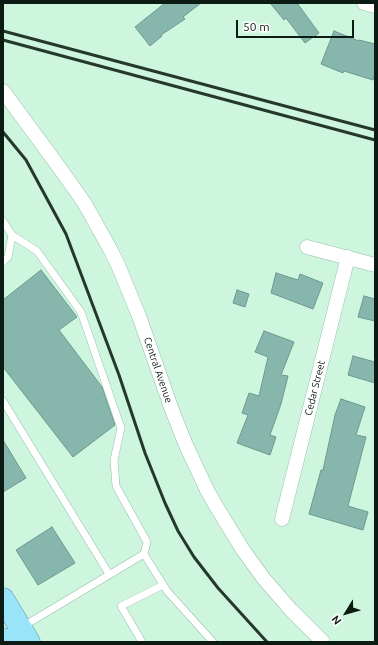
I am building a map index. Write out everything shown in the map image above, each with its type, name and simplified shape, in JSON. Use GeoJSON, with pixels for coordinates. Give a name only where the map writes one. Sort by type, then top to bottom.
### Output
{"type":"FeatureCollection","features":[{"type":"Feature","properties":{"kind":"highway"},"geometry":{"type":"LineString","coordinates":[[3,599],[14,638]]}},
{"type":"Feature","properties":{"kind":"street"},"geometry":{"type":"LineString","coordinates":[[364,3],[375,6]]}},
{"type":"Feature","properties":{"kind":"street","name":"Central Avenue"},"geometry":{"type":"LineString","coordinates":[[3,91],[67,177],[85,204],[102,234],[118,265],[139,316],[185,443],[207,490],[233,535],[264,579],[291,610],[323,642]]}},
{"type":"Feature","properties":{"kind":"street"},"geometry":{"type":"LineString","coordinates":[[307,247],[375,265]]}},
{"type":"Feature","properties":{"kind":"street","name":"Cedar Street"},"geometry":{"type":"LineString","coordinates":[[282,519],[348,257]]}},
{"type":"Feature","properties":{"kind":"lane"},"geometry":{"type":"LineString","coordinates":[[3,221],[12,235],[36,252],[81,312],[121,428],[114,460],[116,486],[147,542],[144,554],[163,585],[213,642]]}},
{"type":"Feature","properties":{"kind":"lane"},"geometry":{"type":"LineString","coordinates":[[3,262],[8,258],[12,235]]}},
{"type":"Feature","properties":{"kind":"lane"},"geometry":{"type":"LineString","coordinates":[[3,402],[108,574]]}},
{"type":"Feature","properties":{"kind":"lane"},"geometry":{"type":"LineString","coordinates":[[14,638],[108,574],[144,554]]}},
{"type":"Feature","properties":{"kind":"lane"},"geometry":{"type":"LineString","coordinates":[[142,642],[121,606],[163,585]]}},
{"type":"Feature","properties":{"kind":"building"},"geometry":{"type":"Polygon","coordinates":[[[165,3],[201,3],[183,17],[185,19],[161,35],[162,36],[150,46],[135,27],[165,3]]]}},
{"type":"Feature","properties":{"kind":"building"},"geometry":{"type":"Polygon","coordinates":[[[270,3],[297,3],[319,33],[305,43],[286,18],[284,20],[270,3]]]}},
{"type":"Feature","properties":{"kind":"building"},"geometry":{"type":"Polygon","coordinates":[[[334,31],[359,41],[375,44],[375,72],[373,80],[344,71],[343,73],[321,64],[334,31]]]}},
{"type":"Feature","properties":{"kind":"building"},"geometry":{"type":"Polygon","coordinates":[[[41,270],[77,317],[59,330],[102,387],[115,425],[73,457],[3,367],[3,300],[41,270]]]}},
{"type":"Feature","properties":{"kind":"building"},"geometry":{"type":"Polygon","coordinates":[[[276,273],[298,280],[300,274],[323,283],[313,309],[271,293],[276,273]]]}},
{"type":"Feature","properties":{"kind":"building"},"geometry":{"type":"Polygon","coordinates":[[[237,290],[249,294],[245,307],[233,303],[237,290]]]}},
{"type":"Feature","properties":{"kind":"building"},"geometry":{"type":"Polygon","coordinates":[[[364,296],[375,299],[375,321],[358,317],[364,296]]]}},
{"type":"Feature","properties":{"kind":"building"},"geometry":{"type":"Polygon","coordinates":[[[264,331],[294,342],[281,375],[288,376],[281,404],[270,435],[276,437],[270,455],[237,443],[248,415],[242,413],[249,393],[259,396],[268,357],[255,352],[264,331]]]}},
{"type":"Feature","properties":{"kind":"building"},"geometry":{"type":"Polygon","coordinates":[[[353,356],[375,362],[375,383],[348,375],[353,356]]]}},
{"type":"Feature","properties":{"kind":"building"},"geometry":{"type":"Polygon","coordinates":[[[341,399],[365,407],[356,435],[366,437],[348,506],[368,512],[363,530],[309,514],[321,470],[323,470],[335,415],[341,399]]]}},
{"type":"Feature","properties":{"kind":"building"},"geometry":{"type":"Polygon","coordinates":[[[3,440],[26,478],[3,492],[3,440]]]}},
{"type":"Feature","properties":{"kind":"building"},"geometry":{"type":"Polygon","coordinates":[[[52,527],[75,563],[38,585],[16,550],[52,527]]]}},
{"type":"Feature","properties":{"kind":"railway"},"geometry":{"type":"LineString","coordinates":[[3,31],[375,130]]}},
{"type":"Feature","properties":{"kind":"railway"},"geometry":{"type":"LineString","coordinates":[[3,40],[375,140]]}},
{"type":"Feature","properties":{"kind":"railway"},"geometry":{"type":"LineString","coordinates":[[3,132],[26,160],[66,234],[119,375],[145,453],[178,531],[194,557],[218,588],[267,642]]}}]}
